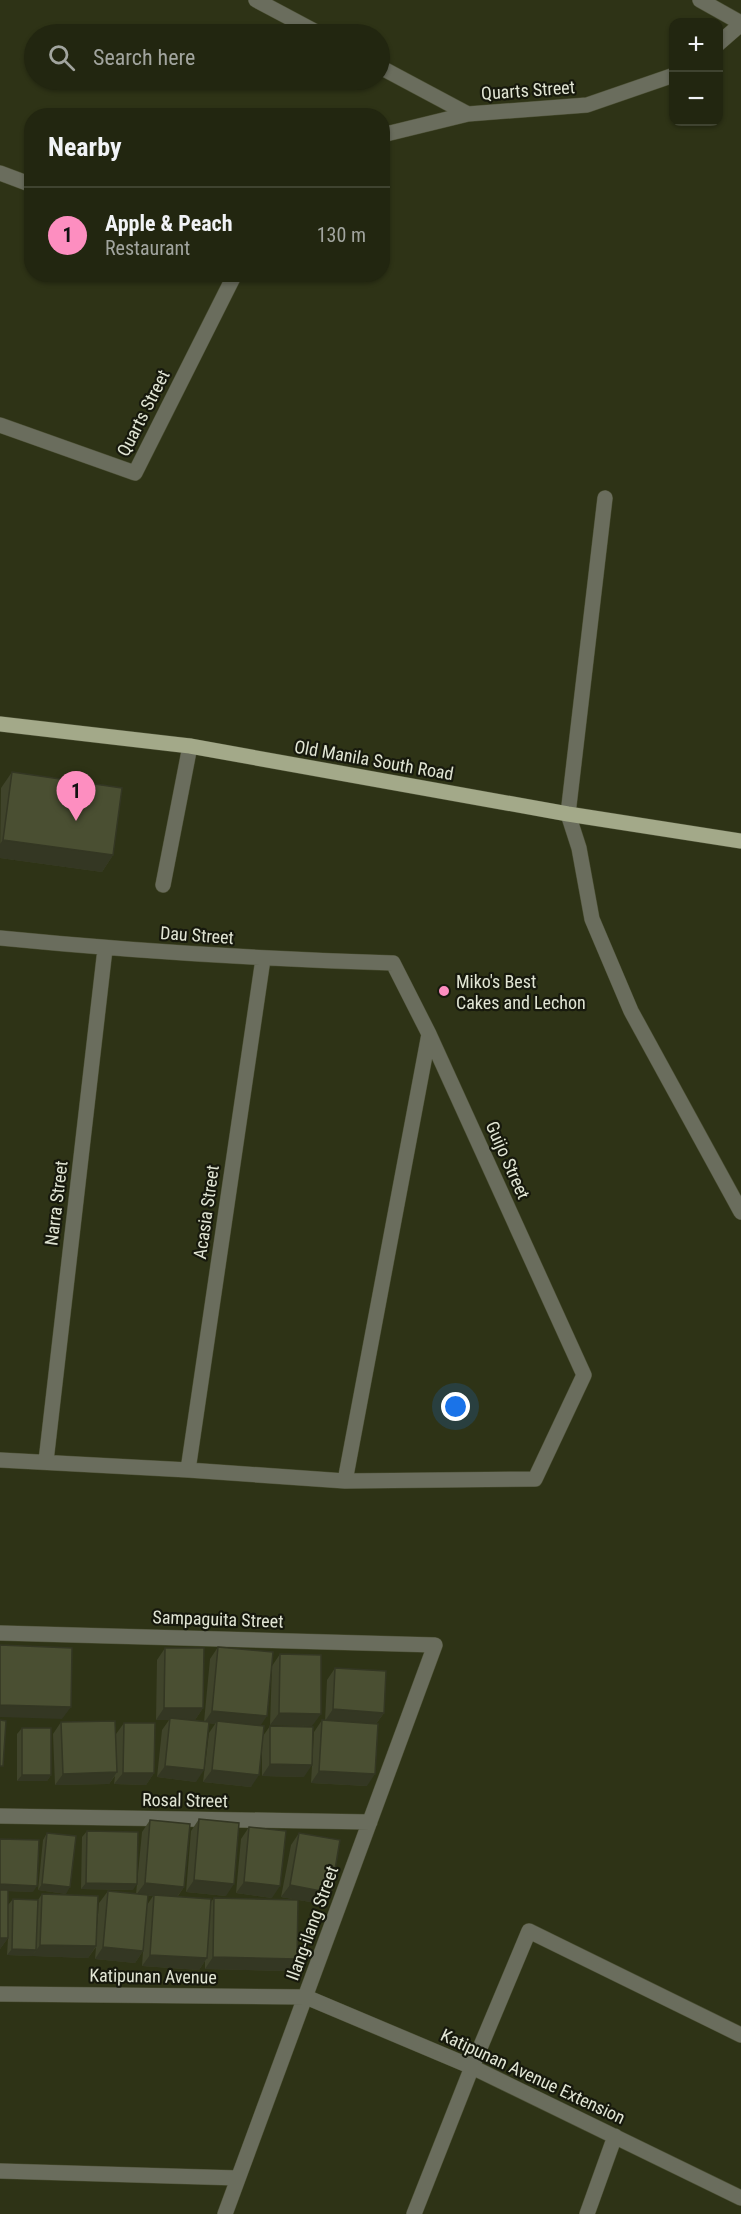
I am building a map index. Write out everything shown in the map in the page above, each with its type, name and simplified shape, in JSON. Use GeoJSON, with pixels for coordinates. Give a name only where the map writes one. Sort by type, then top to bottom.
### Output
{"type":"FeatureCollection","features":[{"type":"Feature","properties":{"kind":"main road","name":"Old Manila South Road"},"geometry":{"type":"LineString","coordinates":[[0,724],[190,746],[568,814],[741,841]]}},
{"type":"Feature","properties":{"kind":"street"},"geometry":{"type":"LineString","coordinates":[[256,0],[301,24]]}},
{"type":"Feature","properties":{"kind":"street"},"geometry":{"type":"LineString","coordinates":[[700,0],[741,23],[723,39]]}},
{"type":"Feature","properties":{"kind":"street"},"geometry":{"type":"LineString","coordinates":[[390,72],[468,114]]}},
{"type":"Feature","properties":{"kind":"street","name":"Quarts Street"},"geometry":{"type":"LineString","coordinates":[[390,133],[468,114],[586,105],[669,77]]}},
{"type":"Feature","properties":{"kind":"street"},"geometry":{"type":"LineString","coordinates":[[0,173],[24,182]]}},
{"type":"Feature","properties":{"kind":"street","name":"Quarts Street"},"geometry":{"type":"LineString","coordinates":[[0,424],[135,473],[231,282]]}},
{"type":"Feature","properties":{"kind":"street"},"geometry":{"type":"LineString","coordinates":[[606,498],[568,814],[579,848],[592,919],[631,1011],[741,1212]]}},
{"type":"Feature","properties":{"kind":"street"},"geometry":{"type":"LineString","coordinates":[[163,885],[190,746]]}},
{"type":"Feature","properties":{"kind":"street","name":"Dau Street"},"geometry":{"type":"LineString","coordinates":[[0,938],[105,949],[263,959],[393,963]]}},
{"type":"Feature","properties":{"kind":"street","name":"Narra Street"},"geometry":{"type":"LineString","coordinates":[[46,1461],[105,949]]}},
{"type":"Feature","properties":{"kind":"street","name":"Acasia Street"},"geometry":{"type":"LineString","coordinates":[[188,1470],[263,959]]}},
{"type":"Feature","properties":{"kind":"street","name":"Guijo Street"},"geometry":{"type":"LineString","coordinates":[[345,1482],[535,1479],[584,1375],[429,1034],[393,963]]}},
{"type":"Feature","properties":{"kind":"street"},"geometry":{"type":"LineString","coordinates":[[0,1460],[188,1470],[345,1482],[429,1034]]}},
{"type":"Feature","properties":{"kind":"street","name":"Sampaguita Street"},"geometry":{"type":"LineString","coordinates":[[0,1633],[435,1645]]}},
{"type":"Feature","properties":{"kind":"street","name":"Ilang-ilang Street"},"geometry":{"type":"LineString","coordinates":[[225,2214],[435,1645]]}},
{"type":"Feature","properties":{"kind":"street","name":"Rosal Street"},"geometry":{"type":"LineString","coordinates":[[0,1816],[370,1822]]}},
{"type":"Feature","properties":{"kind":"street"},"geometry":{"type":"LineString","coordinates":[[414,2214],[529,1931],[741,2035]]}},
{"type":"Feature","properties":{"kind":"street","name":"Katipunan Avenue"},"geometry":{"type":"LineString","coordinates":[[0,1994],[306,1997]]}},
{"type":"Feature","properties":{"kind":"street","name":"Katipunan Avenue Extension"},"geometry":{"type":"LineString","coordinates":[[306,1997],[472,2067],[741,2198]]}},
{"type":"Feature","properties":{"kind":"street"},"geometry":{"type":"LineString","coordinates":[[587,2214],[615,2136]]}},
{"type":"Feature","properties":{"kind":"street"},"geometry":{"type":"LineString","coordinates":[[0,2171],[238,2178]]}},
{"type":"Feature","properties":{"kind":"building"},"geometry":{"type":"Polygon","coordinates":[[[12,772],[122,788],[113,855],[3,840],[12,772]]]}},
{"type":"Feature","properties":{"kind":"building"},"geometry":{"type":"Polygon","coordinates":[[[0,1645],[72,1648],[71,1707],[0,1705],[0,1645]]]}},
{"type":"Feature","properties":{"kind":"building"},"geometry":{"type":"Polygon","coordinates":[[[218,1647],[273,1652],[267,1716],[212,1711],[218,1647]]]}},
{"type":"Feature","properties":{"kind":"building"},"geometry":{"type":"Polygon","coordinates":[[[165,1648],[204,1648],[203,1708],[164,1708],[165,1648]]]}},
{"type":"Feature","properties":{"kind":"building"},"geometry":{"type":"Polygon","coordinates":[[[280,1654],[321,1655],[321,1714],[279,1713],[280,1654]]]}},
{"type":"Feature","properties":{"kind":"building"},"geometry":{"type":"Polygon","coordinates":[[[335,1668],[386,1671],[384,1713],[333,1709],[335,1668]]]}},
{"type":"Feature","properties":{"kind":"building"},"geometry":{"type":"Polygon","coordinates":[[[170,1718],[209,1722],[204,1770],[165,1766],[170,1718]]]}},
{"type":"Feature","properties":{"kind":"building"},"geometry":{"type":"Polygon","coordinates":[[[0,1720],[6,1721],[3,1766],[0,1766],[0,1720]]]}},
{"type":"Feature","properties":{"kind":"building"},"geometry":{"type":"Polygon","coordinates":[[[322,1720],[378,1724],[375,1774],[319,1771],[322,1720]]]}},
{"type":"Feature","properties":{"kind":"building"},"geometry":{"type":"Polygon","coordinates":[[[115,1721],[117,1772],[63,1774],[61,1722],[115,1721]]]}},
{"type":"Feature","properties":{"kind":"building"},"geometry":{"type":"Polygon","coordinates":[[[217,1721],[264,1726],[259,1775],[212,1770],[217,1721]]]}},
{"type":"Feature","properties":{"kind":"building"},"geometry":{"type":"Polygon","coordinates":[[[124,1723],[155,1723],[154,1773],[123,1773],[124,1723]]]}},
{"type":"Feature","properties":{"kind":"building"},"geometry":{"type":"Polygon","coordinates":[[[270,1726],[313,1727],[312,1765],[270,1764],[270,1726]]]}},
{"type":"Feature","properties":{"kind":"building"},"geometry":{"type":"Polygon","coordinates":[[[22,1728],[51,1728],[51,1775],[22,1775],[22,1728]]]}},
{"type":"Feature","properties":{"kind":"building"},"geometry":{"type":"Polygon","coordinates":[[[199,1819],[239,1823],[234,1884],[194,1880],[199,1819]]]}},
{"type":"Feature","properties":{"kind":"building"},"geometry":{"type":"Polygon","coordinates":[[[150,1820],[190,1824],[184,1887],[145,1883],[150,1820]]]}},
{"type":"Feature","properties":{"kind":"building"},"geometry":{"type":"Polygon","coordinates":[[[249,1827],[286,1831],[280,1886],[244,1882],[249,1827]]]}},
{"type":"Feature","properties":{"kind":"building"},"geometry":{"type":"Polygon","coordinates":[[[87,1831],[138,1832],[137,1884],[86,1883],[87,1831]]]}},
{"type":"Feature","properties":{"kind":"building"},"geometry":{"type":"Polygon","coordinates":[[[47,1833],[76,1836],[70,1887],[42,1884],[47,1833]]]}},
{"type":"Feature","properties":{"kind":"building"},"geometry":{"type":"Polygon","coordinates":[[[299,1833],[340,1840],[331,1893],[290,1885],[299,1833]]]}},
{"type":"Feature","properties":{"kind":"building"},"geometry":{"type":"Polygon","coordinates":[[[0,1839],[39,1840],[37,1886],[0,1884],[0,1839]]]}},
{"type":"Feature","properties":{"kind":"building"},"geometry":{"type":"Polygon","coordinates":[[[0,1890],[8,1890],[8,1938],[0,1938],[0,1890]]]}},
{"type":"Feature","properties":{"kind":"building"},"geometry":{"type":"Polygon","coordinates":[[[108,1891],[148,1895],[143,1951],[103,1947],[108,1891]]]}},
{"type":"Feature","properties":{"kind":"building"},"geometry":{"type":"Polygon","coordinates":[[[42,1894],[98,1896],[96,1946],[40,1945],[42,1894]]]}},
{"type":"Feature","properties":{"kind":"building"},"geometry":{"type":"Polygon","coordinates":[[[154,1895],[211,1899],[207,1958],[150,1955],[154,1895]]]}},
{"type":"Feature","properties":{"kind":"building"},"geometry":{"type":"Polygon","coordinates":[[[214,1898],[298,1900],[297,1959],[213,1957],[214,1898]]]}},
{"type":"Feature","properties":{"kind":"building"},"geometry":{"type":"Polygon","coordinates":[[[13,1899],[38,1900],[36,1950],[12,1949],[13,1899]]]}},
{"type":"Feature","properties":{"kind":"place","name":"Apple & Peach"},"geometry":{"type":"Point","coordinates":[76,821]}},
{"type":"Feature","properties":{"kind":"place","name":"Miko's Best Cakes and Lechon"},"geometry":{"type":"Point","coordinates":[444,991]}}]}
